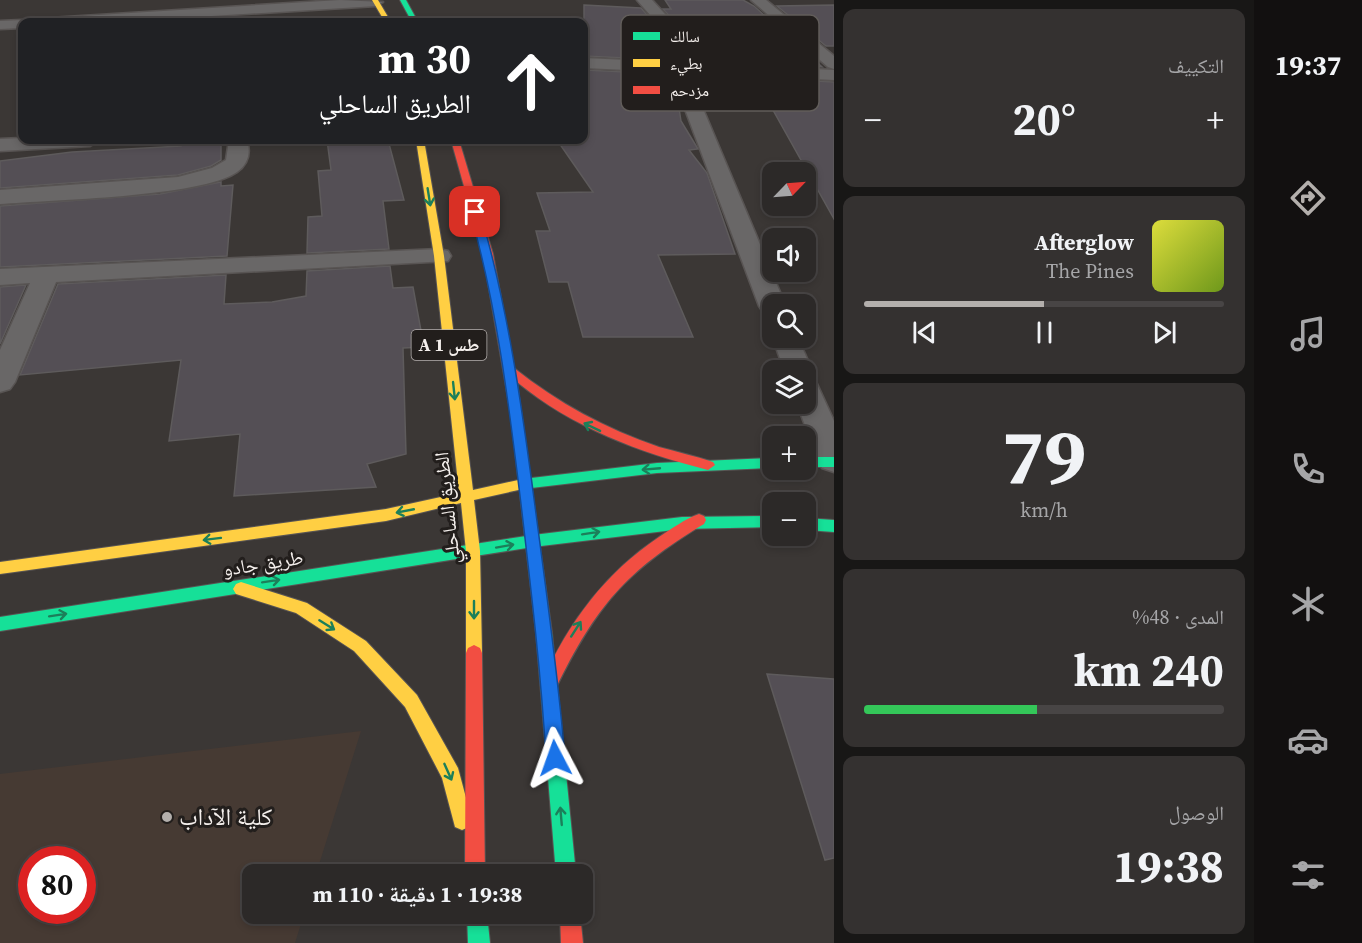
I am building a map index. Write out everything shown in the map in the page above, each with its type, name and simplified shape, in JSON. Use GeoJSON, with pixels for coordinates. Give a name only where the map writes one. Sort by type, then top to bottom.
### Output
{"type":"FeatureCollection","features":[{"type":"Feature","properties":{"kind":"main road"},"geometry":{"type":"LineString","coordinates":[[403,0],[413,18]]}},
{"type":"Feature","properties":{"kind":"main road"},"geometry":{"type":"LineString","coordinates":[[376,1],[386,18]]}},
{"type":"Feature","properties":{"kind":"main road","name":"الطريق الساحلي"},"geometry":{"type":"LineString","coordinates":[[421,144],[439,256],[465,499],[473,551],[475,864]]}},
{"type":"Feature","properties":{"kind":"main road","name":"A 1 طس"},"geometry":{"type":"LineString","coordinates":[[456,144],[488,255],[517,416],[523,484],[533,541],[550,682],[565,864]]}},
{"type":"Feature","properties":{"kind":"main road"},"geometry":{"type":"LineString","coordinates":[[508,369],[558,409],[590,427],[646,449],[708,465],[762,463]]}},
{"type":"Feature","properties":{"kind":"main road"},"geometry":{"type":"LineString","coordinates":[[816,462],[834,461]]}},
{"type":"Feature","properties":{"kind":"main road","name":"طريق جادو"},"geometry":{"type":"LineString","coordinates":[[0,568],[386,515],[465,499],[523,484],[577,476],[708,465]]}},
{"type":"Feature","properties":{"kind":"main road"},"geometry":{"type":"LineString","coordinates":[[550,682],[571,635],[597,597],[628,565],[653,546],[699,520]]}},
{"type":"Feature","properties":{"kind":"main road","name":"طريق جادو"},"geometry":{"type":"LineString","coordinates":[[0,624],[635,526],[699,520],[762,522]]}},
{"type":"Feature","properties":{"kind":"main road"},"geometry":{"type":"LineString","coordinates":[[816,525],[834,526]]}},
{"type":"Feature","properties":{"kind":"main road"},"geometry":{"type":"LineString","coordinates":[[234,587],[301,608],[360,646],[411,701],[451,775],[473,864]]}},
{"type":"Feature","properties":{"kind":"main road"},"geometry":{"type":"LineString","coordinates":[[478,924],[479,943]]}},
{"type":"Feature","properties":{"kind":"main road"},"geometry":{"type":"LineString","coordinates":[[571,924],[572,943]]}},
{"type":"Feature","properties":{"kind":"street"},"geometry":{"type":"LineString","coordinates":[[644,0],[657,15]]}},
{"type":"Feature","properties":{"kind":"street"},"geometry":{"type":"LineString","coordinates":[[758,0],[776,15]]}},
{"type":"Feature","properties":{"kind":"street"},"geometry":{"type":"LineString","coordinates":[[121,18],[376,1]]}},
{"type":"Feature","properties":{"kind":"street"},"geometry":{"type":"LineString","coordinates":[[0,26],[18,24]]}},
{"type":"Feature","properties":{"kind":"street"},"geometry":{"type":"LineString","coordinates":[[819,51],[834,64]]}},
{"type":"Feature","properties":{"kind":"street"},"geometry":{"type":"LineString","coordinates":[[588,63],[621,65]]}},
{"type":"Feature","properties":{"kind":"street"},"geometry":{"type":"LineString","coordinates":[[819,74],[834,75]]}},
{"type":"Feature","properties":{"kind":"street"},"geometry":{"type":"LineString","coordinates":[[694,111],[767,294]]}},
{"type":"Feature","properties":{"kind":"street"},"geometry":{"type":"LineString","coordinates":[[0,197],[178,183],[205,177],[231,166],[239,156],[238,144]]}},
{"type":"Feature","properties":{"kind":"street"},"geometry":{"type":"LineString","coordinates":[[0,277],[439,256]]}},
{"type":"Feature","properties":{"kind":"street"},"geometry":{"type":"LineString","coordinates":[[0,381],[47,274]]}},
{"type":"Feature","properties":{"kind":"street"},"geometry":{"type":"LineString","coordinates":[[816,414],[834,461]]}},
{"type":"Feature","properties":{"kind":"shaded area","name":"كلية الآداب"},"geometry":{"type":"Polygon","coordinates":[[[361,731],[319,864],[242,864],[242,924],[301,924],[295,943],[0,943],[0,774],[361,731]]]}},
{"type":"Feature","properties":{"kind":"building"},"geometry":{"type":"Polygon","coordinates":[[[665,0],[743,0],[764,15],[669,15],[663,9],[671,9],[665,0]]]}},
{"type":"Feature","properties":{"kind":"building"},"geometry":{"type":"Polygon","coordinates":[[[584,5],[641,8],[647,15],[621,15],[621,58],[588,56],[588,18],[584,18],[584,5]]]}},
{"type":"Feature","properties":{"kind":"building"},"geometry":{"type":"Polygon","coordinates":[[[834,5],[834,46],[826,46],[819,40],[819,15],[788,15],[777,6],[834,5]]]}},
{"type":"Feature","properties":{"kind":"building"},"geometry":{"type":"Polygon","coordinates":[[[588,70],[621,72],[621,111],[679,111],[681,121],[698,149],[689,150],[707,173],[735,254],[658,255],[693,337],[583,337],[568,282],[549,282],[536,231],[550,231],[537,193],[593,192],[560,144],[588,144],[588,70]]]}},
{"type":"Feature","properties":{"kind":"building"},"geometry":{"type":"Polygon","coordinates":[[[819,81],[834,82],[834,219],[816,187],[816,162],[802,162],[773,111],[819,111],[819,81]]]}},
{"type":"Feature","properties":{"kind":"building"},"geometry":{"type":"Polygon","coordinates":[[[182,144],[221,144],[221,160],[211,166],[178,175],[0,188],[0,161],[72,152],[181,146],[182,144]]]}},
{"type":"Feature","properties":{"kind":"building"},"geometry":{"type":"Polygon","coordinates":[[[328,144],[389,144],[404,200],[383,201],[389,249],[307,253],[308,217],[322,216],[318,171],[331,170],[328,144]]]}},
{"type":"Feature","properties":{"kind":"building"},"geometry":{"type":"Polygon","coordinates":[[[221,182],[221,186],[233,185],[227,256],[0,267],[0,206],[160,194],[221,182]]]}},
{"type":"Feature","properties":{"kind":"building"},"geometry":{"type":"Polygon","coordinates":[[[390,266],[393,288],[413,287],[424,347],[403,348],[406,454],[367,464],[376,487],[234,496],[240,434],[169,441],[181,360],[20,375],[58,284],[226,275],[224,304],[272,302],[306,296],[307,271],[390,266]]]}},
{"type":"Feature","properties":{"kind":"building"},"geometry":{"type":"Polygon","coordinates":[[[26,285],[0,344],[0,287],[26,285]]]}},
{"type":"Feature","properties":{"kind":"building"},"geometry":{"type":"Polygon","coordinates":[[[767,674],[834,679],[834,858],[825,860],[767,674]]]}},
{"type":"Feature","properties":{"kind":"traffic: fast"},"geometry":{"type":"LineString","coordinates":[[403,0],[413,18]]}},
{"type":"Feature","properties":{"kind":"traffic: fast"},"geometry":{"type":"LineString","coordinates":[[816,462],[834,462]]}},
{"type":"Feature","properties":{"kind":"traffic: fast"},"geometry":{"type":"LineString","coordinates":[[523,484],[657,468],[762,463]]}},
{"type":"Feature","properties":{"kind":"traffic: fast"},"geometry":{"type":"LineString","coordinates":[[533,541],[682,523],[762,522]]}},
{"type":"Feature","properties":{"kind":"traffic: fast"},"geometry":{"type":"LineString","coordinates":[[816,525],[834,526]]}},
{"type":"Feature","properties":{"kind":"traffic: fast"},"geometry":{"type":"LineString","coordinates":[[0,624],[533,541]]}},
{"type":"Feature","properties":{"kind":"traffic: fast"},"geometry":{"type":"LineString","coordinates":[[544,633],[565,864]]}},
{"type":"Feature","properties":{"kind":"traffic: fast"},"geometry":{"type":"LineString","coordinates":[[478,924],[479,943]]}},
{"type":"Feature","properties":{"kind":"traffic: slow"},"geometry":{"type":"LineString","coordinates":[[375,0],[386,18]]}},
{"type":"Feature","properties":{"kind":"traffic: slow"},"geometry":{"type":"LineString","coordinates":[[421,144],[439,256],[473,551],[474,653]]}},
{"type":"Feature","properties":{"kind":"traffic: slow"},"geometry":{"type":"LineString","coordinates":[[0,568],[386,515],[523,484]]}},
{"type":"Feature","properties":{"kind":"traffic: slow"},"geometry":{"type":"LineString","coordinates":[[241,589],[301,608],[360,646],[411,701],[451,775],[462,820]]}},
{"type":"Feature","properties":{"kind":"traffic: jam"},"geometry":{"type":"LineString","coordinates":[[456,144],[488,254],[517,416],[544,633]]}},
{"type":"Feature","properties":{"kind":"traffic: jam"},"geometry":{"type":"LineString","coordinates":[[508,369],[530,387],[577,417],[653,450],[708,465]]}},
{"type":"Feature","properties":{"kind":"traffic: jam"},"geometry":{"type":"LineString","coordinates":[[550,682],[579,629],[593,607],[610,587],[648,552],[699,520]]}},
{"type":"Feature","properties":{"kind":"traffic: jam"},"geometry":{"type":"LineString","coordinates":[[474,653],[475,864]]}},
{"type":"Feature","properties":{"kind":"traffic: jam"},"geometry":{"type":"LineString","coordinates":[[571,924],[572,943]]}},
{"type":"Feature","properties":{"kind":"place","name":"كلية الآداب"},"geometry":{"type":"Point","coordinates":[167,817]}},
{"type":"Feature","properties":{"kind":"route"},"geometry":{"type":"LineString","coordinates":[[475,212],[488,255],[517,416],[523,484],[533,541],[550,682],[555,758]]}}]}
